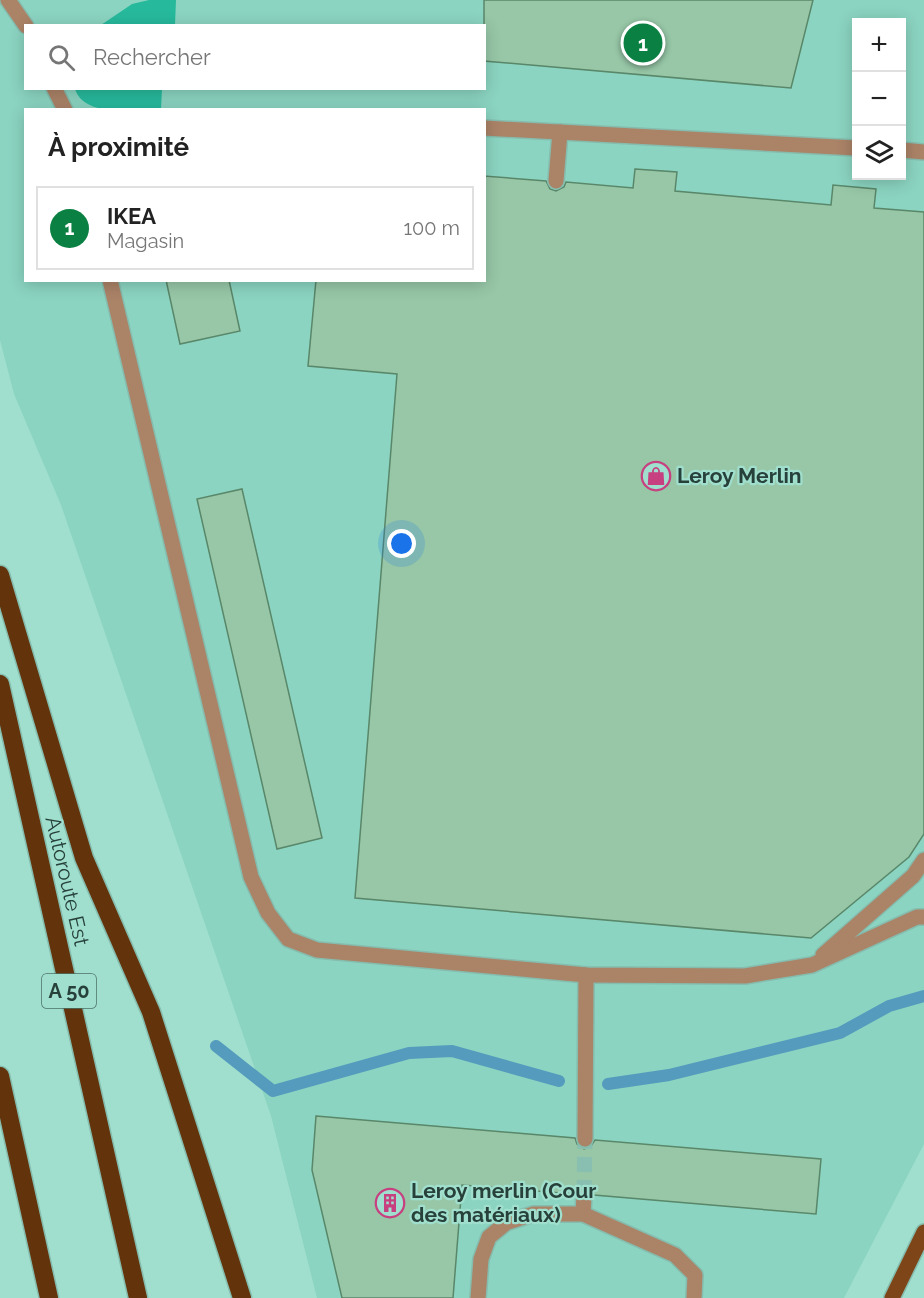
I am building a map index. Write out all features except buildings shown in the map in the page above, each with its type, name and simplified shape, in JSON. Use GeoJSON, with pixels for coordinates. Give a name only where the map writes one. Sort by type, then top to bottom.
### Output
{"type":"FeatureCollection","features":[{"type":"Feature","properties":{"kind":"highway"},"geometry":{"type":"LineString","coordinates":[[0,575],[84,858],[151,1012],[242,1298]]}},
{"type":"Feature","properties":{"kind":"highway","name":"Autoroute Est"},"geometry":{"type":"LineString","coordinates":[[0,684],[138,1298]]}},
{"type":"Feature","properties":{"kind":"highway"},"geometry":{"type":"LineString","coordinates":[[0,1076],[48,1295]]}},
{"type":"Feature","properties":{"kind":"highway"},"geometry":{"type":"LineString","coordinates":[[0,1114],[48,1295]]}},
{"type":"Feature","properties":{"kind":"main road"},"geometry":{"type":"LineString","coordinates":[[892,1298],[924,1232]]}},
{"type":"Feature","properties":{"kind":"lane"},"geometry":{"type":"LineString","coordinates":[[8,0],[25,24]]}},
{"type":"Feature","properties":{"kind":"lane"},"geometry":{"type":"LineString","coordinates":[[55,90],[64,108]]}},
{"type":"Feature","properties":{"kind":"lane"},"geometry":{"type":"LineString","coordinates":[[486,128],[852,148]]}},
{"type":"Feature","properties":{"kind":"lane"},"geometry":{"type":"LineString","coordinates":[[556,181],[560,132]]}},
{"type":"Feature","properties":{"kind":"lane"},"geometry":{"type":"LineString","coordinates":[[906,150],[924,152]]}},
{"type":"Feature","properties":{"kind":"lane"},"geometry":{"type":"LineString","coordinates":[[110,282],[251,877],[268,913],[288,939],[317,950],[586,975],[745,976],[812,964],[917,917],[924,917]]}},
{"type":"Feature","properties":{"kind":"lane"},"geometry":{"type":"LineString","coordinates":[[812,964],[892,895],[924,860]]}},
{"type":"Feature","properties":{"kind":"lane"},"geometry":{"type":"LineString","coordinates":[[585,1139],[586,975]]}},
{"type":"Feature","properties":{"kind":"lane"},"geometry":{"type":"LineString","coordinates":[[584,1195],[584,1214]]}},
{"type":"Feature","properties":{"kind":"lane"},"geometry":{"type":"LineString","coordinates":[[478,1298],[481,1259],[489,1237],[506,1223],[533,1214],[584,1214],[675,1255],[695,1275],[694,1298]]}},
{"type":"Feature","properties":{"kind":"shaded area"},"geometry":{"type":"Polygon","coordinates":[[[0,0],[924,0],[924,1144],[844,1298],[317,1298],[271,1116],[61,505],[14,394],[0,340],[0,0]]]}},
{"type":"Feature","properties":{"kind":"shaded area"},"geometry":{"type":"Polygon","coordinates":[[[149,0],[176,0],[175,24],[102,24],[132,4],[149,0]]]}},
{"type":"Feature","properties":{"kind":"shaded area"},"geometry":{"type":"Polygon","coordinates":[[[76,90],[162,90],[161,108],[100,108],[80,98],[76,90]]]}},
{"type":"Feature","properties":{"kind":"waterway"},"geometry":{"type":"LineString","coordinates":[[608,1084],[669,1075],[840,1033],[889,1006],[924,996]]}},
{"type":"Feature","properties":{"kind":"waterway"},"geometry":{"type":"LineString","coordinates":[[216,1046],[273,1091],[409,1053],[452,1051],[559,1081]]}},
{"type":"Feature","properties":{"kind":"tunnel"},"geometry":{"type":"LineString","coordinates":[[584,1195],[585,1139]]}},
{"type":"Feature","properties":{"kind":"place","name":"IKEA"},"geometry":{"type":"Point","coordinates":[643,43]}},
{"type":"Feature","properties":{"kind":"place","name":"Leroy Merlin"},"geometry":{"type":"Point","coordinates":[656,476]}},
{"type":"Feature","properties":{"kind":"place","name":"Leroy merlin (Cour des matériaux)"},"geometry":{"type":"Point","coordinates":[390,1203]}}]}
